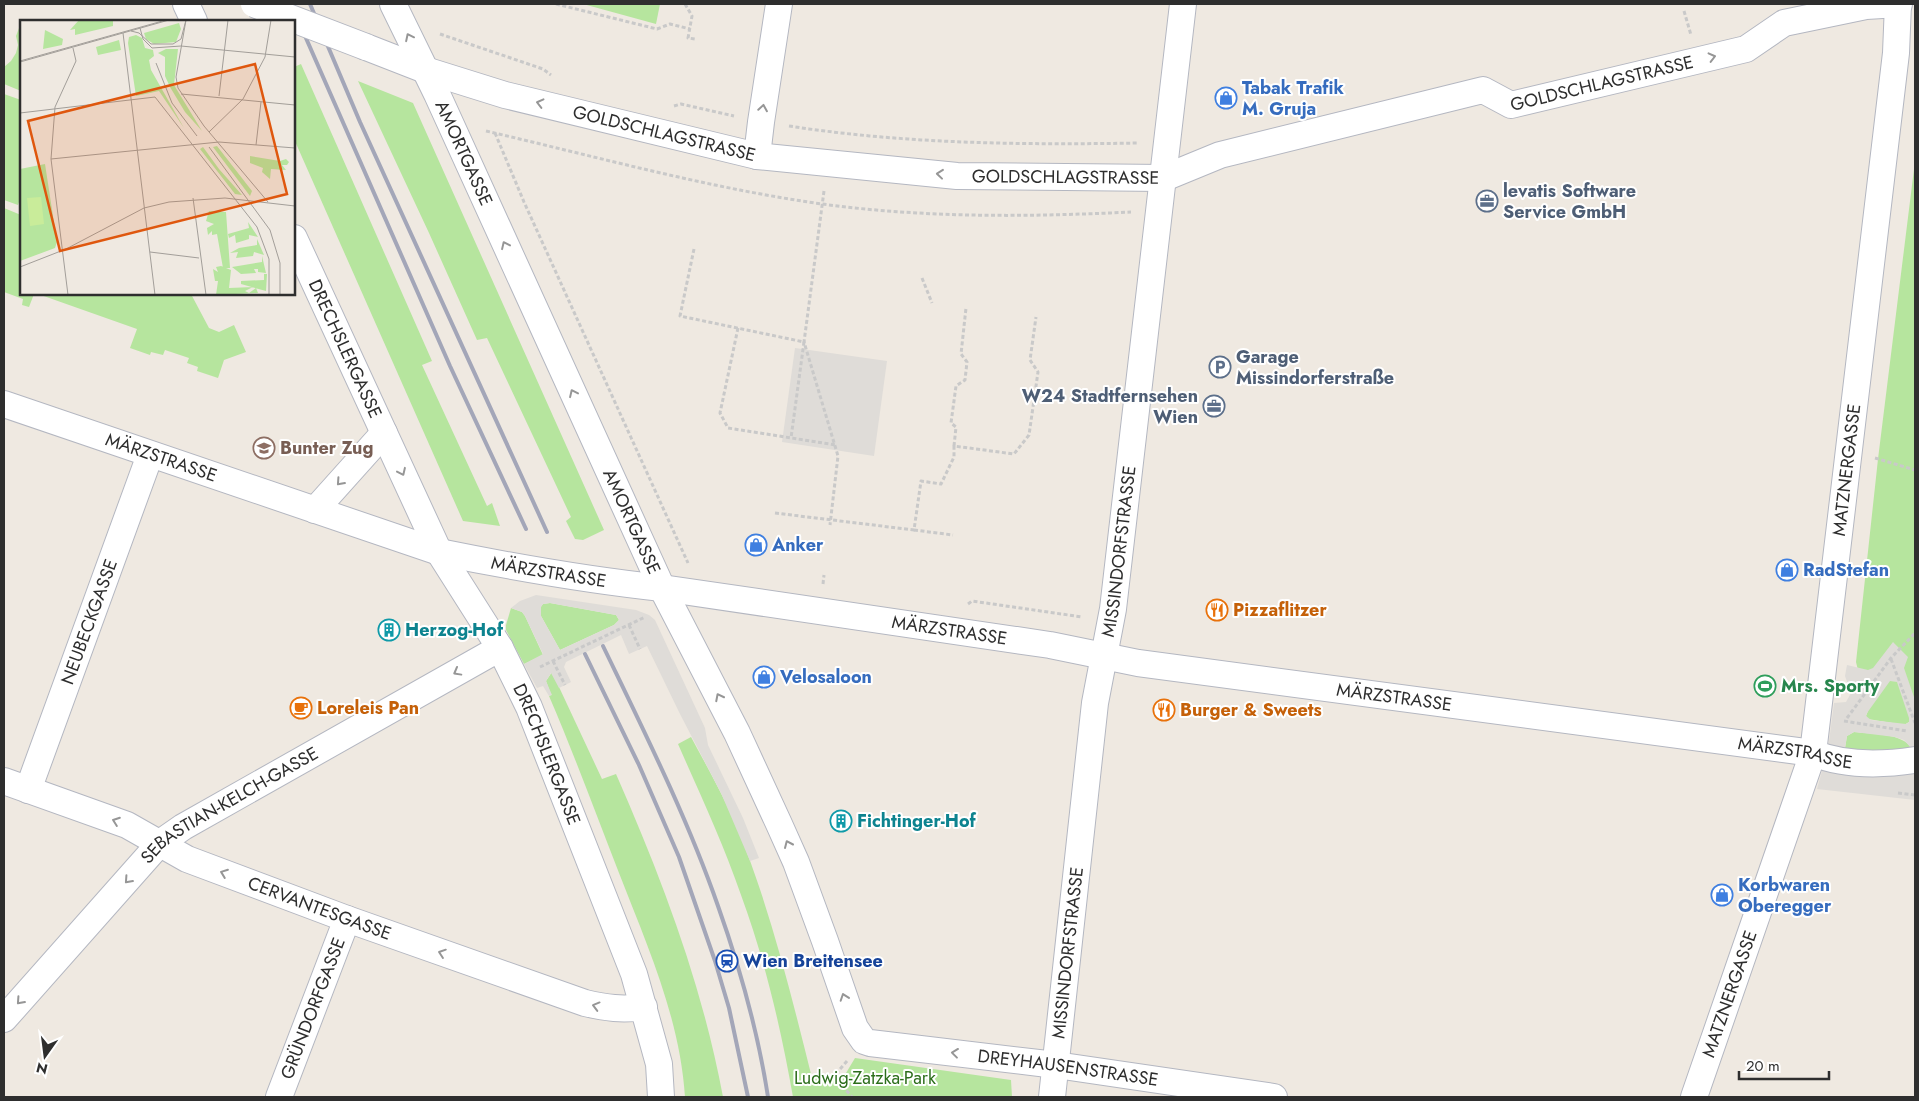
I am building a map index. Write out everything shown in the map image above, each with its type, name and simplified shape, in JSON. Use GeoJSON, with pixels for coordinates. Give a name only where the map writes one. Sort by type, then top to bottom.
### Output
{"type":"FeatureCollection","features":[{"type":"Feature","properties":{"kind":"street"},"geometry":{"type":"LineString","coordinates":[[186,4],[194,20]]}},
{"type":"Feature","properties":{"kind":"street","name":"GOLDSCHLAGSTRASSE"},"geometry":{"type":"LineString","coordinates":[[254,4],[425,70],[505,95],[757,156],[957,176],[1164,178],[1220,155],[1483,90],[1511,105],[1746,49],[1784,23],[1866,6],[1899,4]]}},
{"type":"Feature","properties":{"kind":"street","name":"AMORTGASSE"},"geometry":{"type":"LineString","coordinates":[[393,4],[666,596],[737,734],[779,824],[796,862],[855,1028],[864,1041]]}},
{"type":"Feature","properties":{"kind":"street"},"geometry":{"type":"LineString","coordinates":[[757,156],[779,4]]}},
{"type":"Feature","properties":{"kind":"street","name":"MISSINDORFSTRASSE"},"geometry":{"type":"LineString","coordinates":[[1052,1097],[1095,703],[1114,599],[1183,4]]}},
{"type":"Feature","properties":{"kind":"street","name":"MATZNERGASSE"},"geometry":{"type":"LineString","coordinates":[[1694,1097],[1824,756],[1817,717],[1896,53],[1899,4]]}},
{"type":"Feature","properties":{"kind":"street","name":"DRECHSLERGASSE"},"geometry":{"type":"LineString","coordinates":[[295,240],[439,552],[500,648],[544,742],[614,922],[644,1007],[659,1064],[661,1097]]}},
{"type":"Feature","properties":{"kind":"street","name":"MÄRZSTRASSE"},"geometry":{"type":"LineString","coordinates":[[4,404],[439,552],[622,584],[666,596],[1040,644],[1148,665],[1824,756],[1886,764],[1915,760]]}},
{"type":"Feature","properties":{"kind":"street","name":"DRECHSLERGASSE"},"geometry":{"type":"LineString","coordinates":[[315,510],[384,433]]}},
{"type":"Feature","properties":{"kind":"street","name":"NEUBECKGASSE"},"geometry":{"type":"LineString","coordinates":[[28,790],[150,455]]}},
{"type":"Feature","properties":{"kind":"street","name":"SEBASTIAN-KELCH-GASSE"},"geometry":{"type":"LineString","coordinates":[[4,1020],[160,843],[183,827],[500,648]]}},
{"type":"Feature","properties":{"kind":"street","name":"CERVANTESGASSE"},"geometry":{"type":"LineString","coordinates":[[4,781],[127,825],[187,859],[347,919],[585,1003],[607,1009],[625,1010],[644,1007]]}},
{"type":"Feature","properties":{"kind":"street","name":"GRÜNDORFGASSE"},"geometry":{"type":"LineString","coordinates":[[279,1097],[347,919]]}},
{"type":"Feature","properties":{"kind":"street","name":"DREYHAUSENSTRASSE"},"geometry":{"type":"LineString","coordinates":[[864,1041],[1056,1065],[1274,1097]]}},
{"type":"Feature","properties":{"kind":"path"},"geometry":{"type":"LineString","coordinates":[[556,4],[657,29],[670,24],[690,29]]}},
{"type":"Feature","properties":{"kind":"path"},"geometry":{"type":"LineString","coordinates":[[685,4],[692,16],[688,38],[695,39]]}},
{"type":"Feature","properties":{"kind":"path"},"geometry":{"type":"LineString","coordinates":[[494,133],[688,564]]}},
{"type":"Feature","properties":{"kind":"path"},"geometry":{"type":"LineString","coordinates":[[790,438],[823,204],[827,163]]}},
{"type":"Feature","properties":{"kind":"path"},"geometry":{"type":"LineString","coordinates":[[694,249],[680,316],[804,342]]}},
{"type":"Feature","properties":{"kind":"path"},"geometry":{"type":"LineString","coordinates":[[922,278],[932,303]]}},
{"type":"Feature","properties":{"kind":"path"},"geometry":{"type":"LineString","coordinates":[[914,530],[921,481],[941,484],[954,457],[956,427],[951,423],[956,386],[965,380],[967,362],[961,354],[966,308]]}},
{"type":"Feature","properties":{"kind":"path"},"geometry":{"type":"LineString","coordinates":[[954,446],[1014,454],[1029,435],[1038,372],[1030,360],[1036,317]]}},
{"type":"Feature","properties":{"kind":"path"},"geometry":{"type":"LineString","coordinates":[[738,328],[720,412],[728,428],[836,446]]}},
{"type":"Feature","properties":{"kind":"path"},"geometry":{"type":"LineString","coordinates":[[804,342],[838,456],[830,525]]}},
{"type":"Feature","properties":{"kind":"path"},"geometry":{"type":"LineString","coordinates":[[1849,450],[1915,470]]}},
{"type":"Feature","properties":{"kind":"path"},"geometry":{"type":"LineString","coordinates":[[775,513],[953,535]]}},
{"type":"Feature","properties":{"kind":"path"},"geometry":{"type":"LineString","coordinates":[[516,679],[628,625],[666,596]]}},
{"type":"Feature","properties":{"kind":"path"},"geometry":{"type":"LineString","coordinates":[[628,625],[640,649]]}},
{"type":"Feature","properties":{"kind":"path"},"geometry":{"type":"LineString","coordinates":[[1824,756],[1845,721],[1891,658],[1901,645],[1915,633]]}},
{"type":"Feature","properties":{"kind":"path"},"geometry":{"type":"LineString","coordinates":[[1891,658],[1915,722]]}},
{"type":"Feature","properties":{"kind":"path"},"geometry":{"type":"LineString","coordinates":[[553,661],[565,685]]}},
{"type":"Feature","properties":{"kind":"path"},"geometry":{"type":"LineString","coordinates":[[1817,717],[1915,732]]}},
{"type":"Feature","properties":{"kind":"path"},"geometry":{"type":"LineString","coordinates":[[834,1076],[852,1097]]}},
{"type":"Feature","properties":{"kind":"green space"},"geometry":{"type":"Polygon","coordinates":[[[583,4],[660,4],[656,24],[583,4]]]}},
{"type":"Feature","properties":{"kind":"green space"},"geometry":{"type":"Polygon","coordinates":[[[20,26],[20,91],[4,84],[4,67],[11,61],[18,45],[16,36],[20,26]]]}},
{"type":"Feature","properties":{"kind":"green space"},"geometry":{"type":"Polygon","coordinates":[[[301,64],[432,361],[422,365],[487,506],[492,503],[500,526],[463,521],[295,141],[295,67],[301,64]]]}},
{"type":"Feature","properties":{"kind":"green space"},"geometry":{"type":"Polygon","coordinates":[[[358,81],[413,103],[604,530],[583,540],[575,539],[566,521],[571,517],[487,338],[477,340],[358,81]]]}},
{"type":"Feature","properties":{"kind":"green space"},"geometry":{"type":"Polygon","coordinates":[[[4,94],[20,100],[20,199],[18,205],[4,200],[4,94]]]}},
{"type":"Feature","properties":{"kind":"green space"},"geometry":{"type":"Polygon","coordinates":[[[1915,161],[1915,722],[1909,722],[1904,725],[1868,719],[1866,716],[1868,711],[1856,662],[1878,459],[1915,161]]]}},
{"type":"Feature","properties":{"kind":"green space"},"geometry":{"type":"Polygon","coordinates":[[[4,208],[20,215],[20,295],[34,295],[29,307],[22,305],[23,299],[4,292],[4,208]]]}},
{"type":"Feature","properties":{"kind":"green space"},"geometry":{"type":"Polygon","coordinates":[[[41,295],[192,295],[209,328],[219,332],[234,325],[246,352],[224,360],[218,378],[197,371],[198,367],[187,363],[189,358],[165,350],[163,355],[151,352],[150,355],[130,348],[137,329],[41,295]]]}},
{"type":"Feature","properties":{"kind":"green space"},"geometry":{"type":"Polygon","coordinates":[[[550,603],[616,615],[619,620],[614,625],[560,650],[541,616],[540,608],[543,604],[550,603]]]}},
{"type":"Feature","properties":{"kind":"green space"},"geometry":{"type":"Polygon","coordinates":[[[511,608],[522,612],[525,616],[543,655],[524,664],[506,630],[511,608]]]}},
{"type":"Feature","properties":{"kind":"green space"},"geometry":{"type":"Polygon","coordinates":[[[552,672],[602,779],[616,774],[649,853],[665,893],[692,973],[704,1014],[723,1097],[685,1097],[677,1039],[661,982],[549,696],[551,695],[546,681],[552,672]]]}},
{"type":"Feature","properties":{"kind":"green space"},"geometry":{"type":"Polygon","coordinates":[[[1854,732],[1894,737],[1901,739],[1911,748],[1844,754],[1847,736],[1854,732]]]}},
{"type":"Feature","properties":{"kind":"green space","name":"Ludwig-Zatzka-Park"},"geometry":{"type":"Polygon","coordinates":[[[691,737],[734,821],[756,878],[782,963],[812,1078],[843,1078],[855,1058],[1011,1080],[1012,1097],[793,1097],[783,1046],[758,944],[719,838],[678,744],[691,737]]]}},
{"type":"Feature","properties":{"kind":"shaded area"},"geometry":{"type":"Polygon","coordinates":[[[795,348],[887,361],[874,456],[782,442],[795,348]]]}},
{"type":"Feature","properties":{"kind":"shaded area"},"geometry":{"type":"Polygon","coordinates":[[[536,595],[636,610],[649,615],[655,620],[705,728],[708,745],[743,818],[759,858],[750,861],[721,793],[647,646],[629,654],[621,635],[566,662],[564,667],[571,682],[559,688],[551,673],[546,681],[552,695],[549,696],[543,686],[537,688],[524,664],[543,654],[525,616],[522,612],[511,608],[520,601],[536,595]],[[550,603],[543,604],[541,607],[541,616],[560,650],[614,625],[619,620],[616,615],[550,603]]]}},
{"type":"Feature","properties":{"kind":"shaded area"},"geometry":{"type":"Polygon","coordinates":[[[1893,642],[1908,657],[1904,668],[1915,700],[1915,800],[1817,789],[1828,749],[1834,703],[1846,702],[1851,693],[1845,676],[1847,665],[1868,670],[1873,668],[1893,642]],[[1890,681],[1866,716],[1871,720],[1906,724],[1909,722],[1909,718],[1897,682],[1890,681]],[[1854,732],[1847,736],[1844,754],[1893,755],[1911,748],[1904,740],[1895,737],[1854,732]]]}},
{"type":"Feature","properties":{"kind":"railway"},"geometry":{"type":"LineString","coordinates":[[291,4],[450,366],[526,529]]}},
{"type":"Feature","properties":{"kind":"railway"},"geometry":{"type":"LineString","coordinates":[[310,4],[360,122],[547,532]]}},
{"type":"Feature","properties":{"kind":"railway"},"geometry":{"type":"LineString","coordinates":[[603,646],[664,774],[706,873],[748,1000],[768,1097]]}},
{"type":"Feature","properties":{"kind":"railway"},"geometry":{"type":"LineString","coordinates":[[585,654],[639,765],[679,857],[729,1008],[748,1097]]}},
{"type":"Feature","properties":{"kind":"place","name":"Tabak Trafik M. Gruja"},"geometry":{"type":"Point","coordinates":[1226,98]}},
{"type":"Feature","properties":{"kind":"place","name":"levatis Software Service GmbH"},"geometry":{"type":"Point","coordinates":[1487,201]}},
{"type":"Feature","properties":{"kind":"place","name":"Garage Missindorferstraße"},"geometry":{"type":"Point","coordinates":[1220,367]}},
{"type":"Feature","properties":{"kind":"place","name":"W24 Stadtfernsehen Wien"},"geometry":{"type":"Point","coordinates":[1214,406]}},
{"type":"Feature","properties":{"kind":"place","name":"Bunter Zug"},"geometry":{"type":"Point","coordinates":[264,448]}},
{"type":"Feature","properties":{"kind":"place","name":"Anker"},"geometry":{"type":"Point","coordinates":[756,545]}},
{"type":"Feature","properties":{"kind":"place","name":"RadStefan"},"geometry":{"type":"Point","coordinates":[1787,570]}},
{"type":"Feature","properties":{"kind":"place","name":"Pizzaflitzer"},"geometry":{"type":"Point","coordinates":[1217,610]}},
{"type":"Feature","properties":{"kind":"place","name":"Herzog-Hof"},"geometry":{"type":"Point","coordinates":[389,630]}},
{"type":"Feature","properties":{"kind":"place","name":"Velosaloon"},"geometry":{"type":"Point","coordinates":[764,677]}},
{"type":"Feature","properties":{"kind":"place","name":"Mrs. Sporty"},"geometry":{"type":"Point","coordinates":[1765,686]}},
{"type":"Feature","properties":{"kind":"place","name":"Loreleis Pan"},"geometry":{"type":"Point","coordinates":[301,708]}},
{"type":"Feature","properties":{"kind":"place","name":"Burger & Sweets"},"geometry":{"type":"Point","coordinates":[1164,710]}},
{"type":"Feature","properties":{"kind":"place","name":"Fichtinger-Hof"},"geometry":{"type":"Point","coordinates":[841,821]}},
{"type":"Feature","properties":{"kind":"place","name":"Korbwaren Oberegger"},"geometry":{"type":"Point","coordinates":[1722,895]}},
{"type":"Feature","properties":{"kind":"place","name":"Wien Breitensee"},"geometry":{"type":"Point","coordinates":[727,961]}}]}
